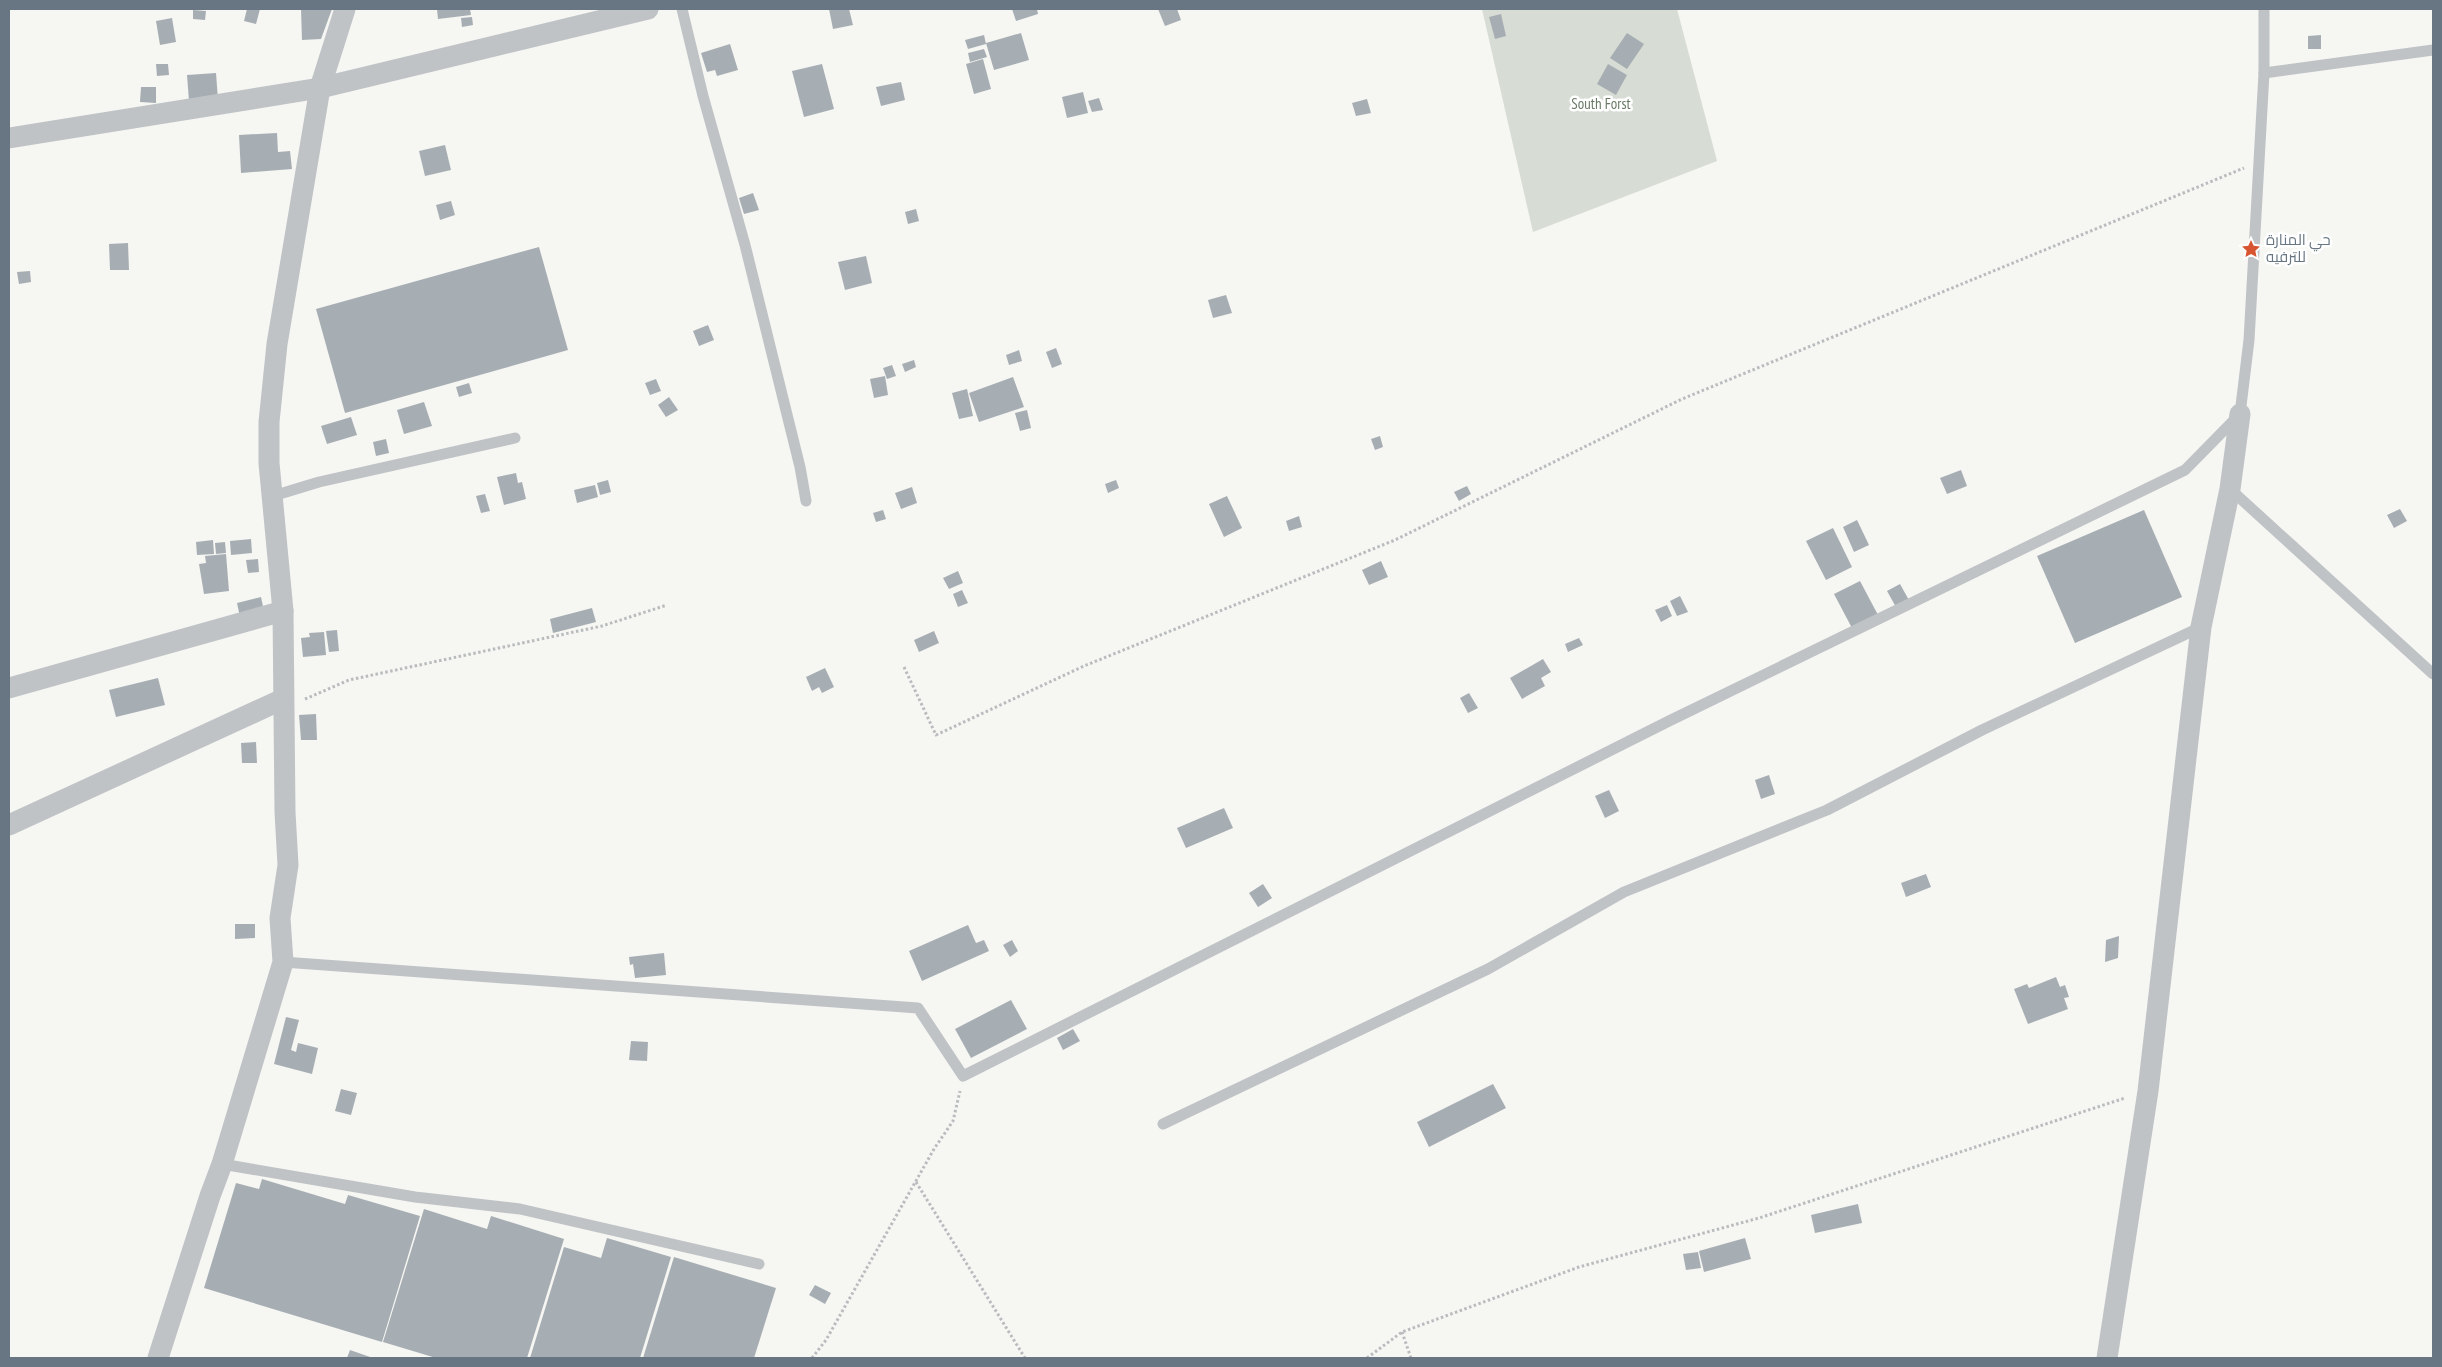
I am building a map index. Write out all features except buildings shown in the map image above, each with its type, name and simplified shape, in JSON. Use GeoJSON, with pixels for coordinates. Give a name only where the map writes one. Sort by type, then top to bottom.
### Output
{"type":"FeatureCollection","features":[{"type":"Feature","properties":{"kind":"street"},"geometry":{"type":"LineString","coordinates":[[158,1358],[222,1164],[283,962],[280,918],[288,865],[285,812],[283,611],[274,496],[269,463],[269,422],[277,344],[320,88],[345,9]]}},
{"type":"Feature","properties":{"kind":"street"},"geometry":{"type":"LineString","coordinates":[[9,138],[320,88],[648,9]]}},
{"type":"Feature","properties":{"kind":"street"},"geometry":{"type":"LineString","coordinates":[[2108,1358],[2148,1091],[2201,628],[2230,489],[2240,414]]}},
{"type":"Feature","properties":{"kind":"street"},"geometry":{"type":"LineString","coordinates":[[9,688],[283,611]]}},
{"type":"Feature","properties":{"kind":"street"},"geometry":{"type":"LineString","coordinates":[[9,825],[284,703]]}},
{"type":"Feature","properties":{"kind":"lane"},"geometry":{"type":"LineString","coordinates":[[682,9],[703,96],[745,245],[800,467],[806,500]]}},
{"type":"Feature","properties":{"kind":"lane"},"geometry":{"type":"LineString","coordinates":[[283,962],[918,1008],[963,1076],[1669,721],[2185,470],[2240,414],[2249,340],[2264,73],[2264,9]]}},
{"type":"Feature","properties":{"kind":"lane"},"geometry":{"type":"LineString","coordinates":[[2264,73],[2433,50]]}},
{"type":"Feature","properties":{"kind":"lane"},"geometry":{"type":"LineString","coordinates":[[274,496],[319,482],[515,438]]}},
{"type":"Feature","properties":{"kind":"lane"},"geometry":{"type":"LineString","coordinates":[[2230,489],[2433,674]]}},
{"type":"Feature","properties":{"kind":"lane"},"geometry":{"type":"LineString","coordinates":[[1163,1124],[1488,970],[1624,892],[1827,810],[1982,730],[2201,628]]}},
{"type":"Feature","properties":{"kind":"lane"},"geometry":{"type":"LineString","coordinates":[[222,1164],[415,1197],[520,1209],[759,1264]]}},
{"type":"Feature","properties":{"kind":"path"},"geometry":{"type":"LineString","coordinates":[[904,667],[936,735],[1084,666],[1395,540],[1682,399],[2258,162]]}},
{"type":"Feature","properties":{"kind":"path"},"geometry":{"type":"LineString","coordinates":[[284,703],[349,680],[602,626],[667,605]]}},
{"type":"Feature","properties":{"kind":"path"},"geometry":{"type":"LineString","coordinates":[[812,1358],[826,1340],[934,1149],[953,1121],[963,1076]]}},
{"type":"Feature","properties":{"kind":"path"},"geometry":{"type":"LineString","coordinates":[[1367,1358],[1402,1332],[1579,1267],[1759,1218],[2148,1091]]}},
{"type":"Feature","properties":{"kind":"path"},"geometry":{"type":"LineString","coordinates":[[916,1182],[1025,1358]]}},
{"type":"Feature","properties":{"kind":"path"},"geometry":{"type":"LineString","coordinates":[[1402,1332],[1411,1358]]}},
{"type":"Feature","properties":{"kind":"green space","name":"South Forst"},"geometry":{"type":"Polygon","coordinates":[[[1482,9],[1677,9],[1717,161],[1533,232],[1482,9]]]}},
{"type":"Feature","properties":{"kind":"place","name":"حي المنارة للترفيه"},"geometry":{"type":"Point","coordinates":[2251,249]}}]}
